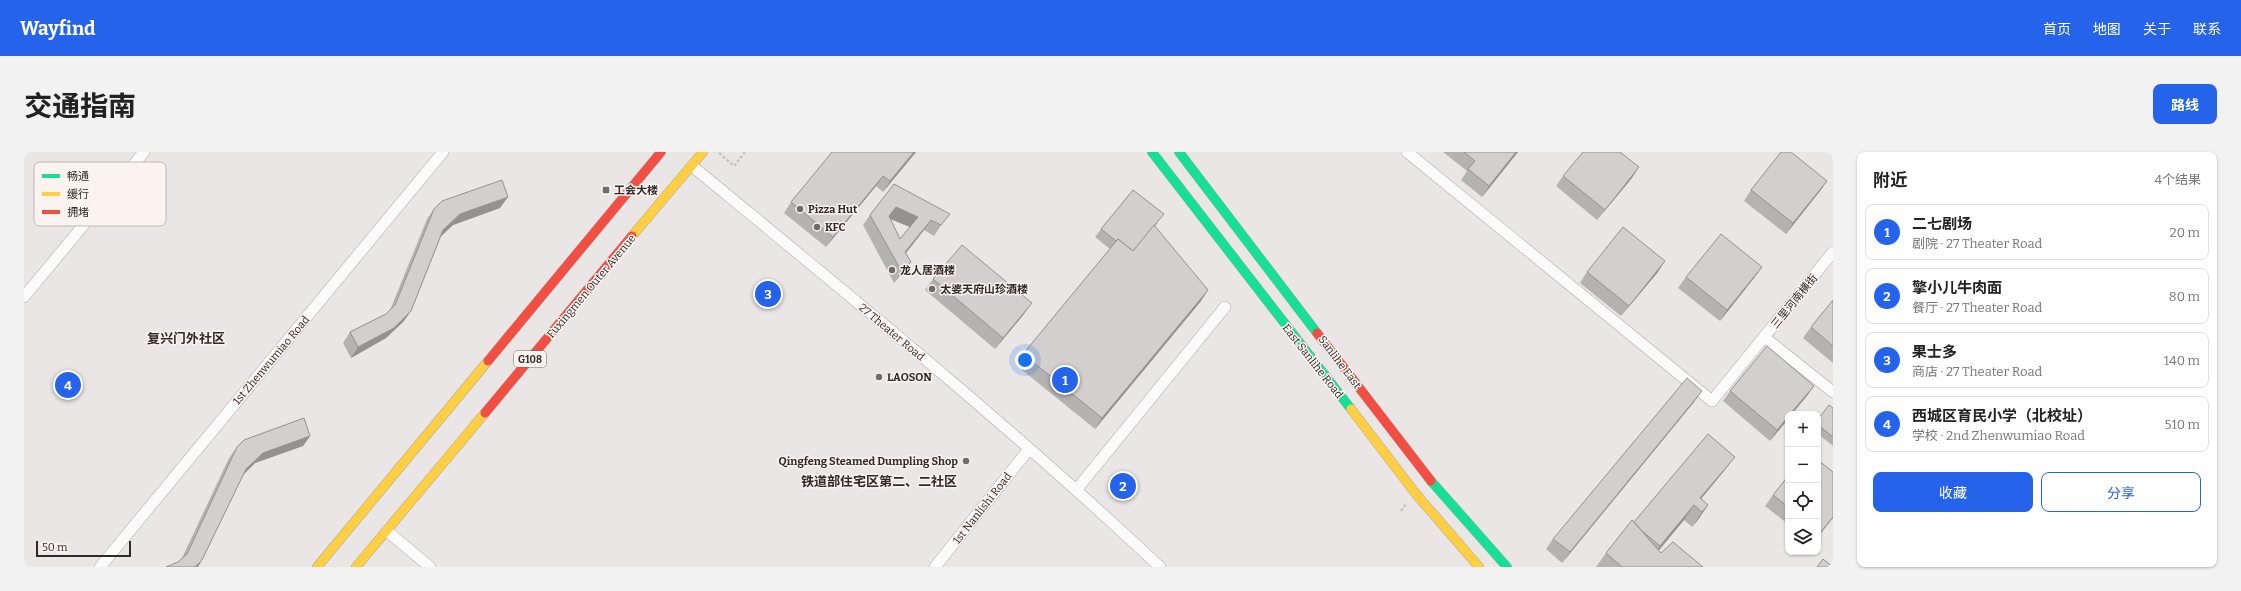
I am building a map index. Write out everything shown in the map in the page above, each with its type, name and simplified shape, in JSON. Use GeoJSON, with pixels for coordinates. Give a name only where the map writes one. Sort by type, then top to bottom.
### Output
{"type":"FeatureCollection","features":[{"type":"Feature","properties":{"kind":"main road","name":"G108"},"geometry":{"type":"LineString","coordinates":[[317,567],[661,152]]}},
{"type":"Feature","properties":{"kind":"main road","name":"Fuxingmen Outer Avenue"},"geometry":{"type":"LineString","coordinates":[[356,567],[703,152]]}},
{"type":"Feature","properties":{"kind":"main road","name":"East Sanlihe Road"},"geometry":{"type":"LineString","coordinates":[[1152,152],[1416,494],[1479,567]]}},
{"type":"Feature","properties":{"kind":"main road","name":"Sanlihe East"},"geometry":{"type":"LineString","coordinates":[[1179,152],[1430,480],[1507,567]]}},
{"type":"Feature","properties":{"kind":"street"},"geometry":{"type":"LineString","coordinates":[[136,162],[144,152]]}},
{"type":"Feature","properties":{"kind":"street","name":"1st Zhenwumiao Road"},"geometry":{"type":"LineString","coordinates":[[100,567],[443,152]]}},
{"type":"Feature","properties":{"kind":"street"},"geometry":{"type":"LineString","coordinates":[[1407,152],[1712,401],[1764,337]]}},
{"type":"Feature","properties":{"kind":"street","name":"27 Theater Road"},"geometry":{"type":"LineString","coordinates":[[692,166],[884,324],[1077,489],[1160,567]]}},
{"type":"Feature","properties":{"kind":"street"},"geometry":{"type":"LineString","coordinates":[[24,297],[83,226]]}},
{"type":"Feature","properties":{"kind":"street","name":"三里河南横街"},"geometry":{"type":"LineString","coordinates":[[1833,252],[1764,337],[1833,392]]}},
{"type":"Feature","properties":{"kind":"street"},"geometry":{"type":"LineString","coordinates":[[1077,489],[1225,307]]}},
{"type":"Feature","properties":{"kind":"street","name":"1st Nanlishi Road"},"geometry":{"type":"LineString","coordinates":[[935,567],[1029,449]]}},
{"type":"Feature","properties":{"kind":"street"},"geometry":{"type":"LineString","coordinates":[[387,531],[430,567]]}},
{"type":"Feature","properties":{"kind":"path"},"geometry":{"type":"LineString","coordinates":[[717,152],[734,166],[745,152]]}},
{"type":"Feature","properties":{"kind":"building"},"geometry":{"type":"Polygon","coordinates":[[[832,152],[914,152],[890,181],[883,176],[833,237],[791,202],[832,152]]]}},
{"type":"Feature","properties":{"kind":"building"},"geometry":{"type":"Polygon","coordinates":[[[1464,152],[1516,152],[1489,186],[1468,169],[1475,161],[1464,152]]]}},
{"type":"Feature","properties":{"kind":"building"},"geometry":{"type":"Polygon","coordinates":[[[1583,152],[1620,152],[1639,167],[1605,210],[1563,176],[1583,152]]]}},
{"type":"Feature","properties":{"kind":"building"},"geometry":{"type":"Polygon","coordinates":[[[1781,152],[1791,152],[1827,181],[1793,223],[1751,190],[1781,152]]]}},
{"type":"Feature","properties":{"kind":"building"},"geometry":{"type":"Polygon","coordinates":[[[502,180],[508,197],[460,214],[443,230],[411,311],[394,328],[358,347],[350,332],[386,314],[395,305],[434,209],[442,201],[502,180]]]}},
{"type":"Feature","properties":{"kind":"building"},"geometry":{"type":"Polygon","coordinates":[[[894,184],[950,214],[941,225],[931,220],[905,252],[911,262],[902,272],[870,215],[894,184]],[[896,207],[889,216],[900,239],[918,217],[896,207]]]}},
{"type":"Feature","properties":{"kind":"building"},"geometry":{"type":"Polygon","coordinates":[[[1133,190],[1164,214],[1133,251],[1118,239],[1116,241],[1101,229],[1133,190]]]}},
{"type":"Feature","properties":{"kind":"building"},"geometry":{"type":"Polygon","coordinates":[[[1154,225],[1208,290],[1102,418],[1023,354],[1118,239],[1133,251],[1154,225]]]}},
{"type":"Feature","properties":{"kind":"building"},"geometry":{"type":"Polygon","coordinates":[[[1623,227],[1665,261],[1629,306],[1587,272],[1623,227]]]}},
{"type":"Feature","properties":{"kind":"building"},"geometry":{"type":"Polygon","coordinates":[[[1721,234],[1762,267],[1727,310],[1686,277],[1721,234]]]}},
{"type":"Feature","properties":{"kind":"building"},"geometry":{"type":"Polygon","coordinates":[[[962,245],[1032,303],[1003,338],[933,279],[962,245]]]}},
{"type":"Feature","properties":{"kind":"building"},"geometry":{"type":"Polygon","coordinates":[[[1833,300],[1833,346],[1811,327],[1833,300]]]}},
{"type":"Feature","properties":{"kind":"building"},"geometry":{"type":"Polygon","coordinates":[[[1767,346],[1814,386],[1793,411],[1785,411],[1785,421],[1777,430],[1730,391],[1767,346]]]}},
{"type":"Feature","properties":{"kind":"building"},"geometry":{"type":"Polygon","coordinates":[[[1687,378],[1702,391],[1570,552],[1553,539],[1687,378]]]}},
{"type":"Feature","properties":{"kind":"building"},"geometry":{"type":"Polygon","coordinates":[[[1829,405],[1833,408],[1833,437],[1821,427],[1821,415],[1829,405]]]}},
{"type":"Feature","properties":{"kind":"building"},"geometry":{"type":"Polygon","coordinates":[[[304,418],[310,436],[263,453],[246,469],[202,560],[195,567],[166,567],[178,562],[187,554],[237,447],[244,440],[304,418]]]}},
{"type":"Feature","properties":{"kind":"building"},"geometry":{"type":"Polygon","coordinates":[[[1708,434],[1735,457],[1700,498],[1708,505],[1702,512],[1694,505],[1660,546],[1634,522],[1708,434]]]}},
{"type":"Feature","properties":{"kind":"building"},"geometry":{"type":"Polygon","coordinates":[[[1821,462],[1833,472],[1833,517],[1821,532],[1821,462]]]}},
{"type":"Feature","properties":{"kind":"building"},"geometry":{"type":"Polygon","coordinates":[[[1785,480],[1785,505],[1773,495],[1785,480]]]}},
{"type":"Feature","properties":{"kind":"building"},"geometry":{"type":"Polygon","coordinates":[[[1632,520],[1661,553],[1673,542],[1703,567],[1622,567],[1606,553],[1632,520]]]}},
{"type":"Feature","properties":{"kind":"building"},"geometry":{"type":"Polygon","coordinates":[[[1823,559],[1833,567],[1817,567],[1823,559]]]}},
{"type":"Feature","properties":{"kind":"traffic: fast"},"geometry":{"type":"LineString","coordinates":[[1152,152],[1351,409]]}},
{"type":"Feature","properties":{"kind":"traffic: fast"},"geometry":{"type":"LineString","coordinates":[[1179,152],[1317,333]]}},
{"type":"Feature","properties":{"kind":"traffic: fast"},"geometry":{"type":"LineString","coordinates":[[1431,481],[1507,567]]}},
{"type":"Feature","properties":{"kind":"traffic: slow"},"geometry":{"type":"LineString","coordinates":[[632,236],[703,152]]}},
{"type":"Feature","properties":{"kind":"traffic: slow"},"geometry":{"type":"LineString","coordinates":[[317,567],[488,361]]}},
{"type":"Feature","properties":{"kind":"traffic: slow"},"geometry":{"type":"LineString","coordinates":[[1351,409],[1416,494],[1479,567]]}},
{"type":"Feature","properties":{"kind":"traffic: slow"},"geometry":{"type":"LineString","coordinates":[[356,567],[485,413]]}},
{"type":"Feature","properties":{"kind":"traffic: jam"},"geometry":{"type":"LineString","coordinates":[[488,361],[661,152]]}},
{"type":"Feature","properties":{"kind":"traffic: jam"},"geometry":{"type":"LineString","coordinates":[[485,413],[632,236]]}},
{"type":"Feature","properties":{"kind":"traffic: jam"},"geometry":{"type":"LineString","coordinates":[[1317,333],[1431,481]]}},
{"type":"Feature","properties":{"kind":"place","name":"工会大楼"},"geometry":{"type":"Point","coordinates":[606,190]}},
{"type":"Feature","properties":{"kind":"place","name":"Pizza Hut"},"geometry":{"type":"Point","coordinates":[800,209]}},
{"type":"Feature","properties":{"kind":"place","name":"KFC"},"geometry":{"type":"Point","coordinates":[817,227]}},
{"type":"Feature","properties":{"kind":"place","name":"龙人居酒楼"},"geometry":{"type":"Point","coordinates":[892,270]}},
{"type":"Feature","properties":{"kind":"place","name":"太婆天府山珍酒楼"},"geometry":{"type":"Point","coordinates":[932,289]}},
{"type":"Feature","properties":{"kind":"place","name":"果士多"},"geometry":{"type":"Point","coordinates":[768,294]}},
{"type":"Feature","properties":{"kind":"place","name":"LAOSON"},"geometry":{"type":"Point","coordinates":[879,377]}},
{"type":"Feature","properties":{"kind":"place","name":"二七剧场"},"geometry":{"type":"Point","coordinates":[1065,380]}},
{"type":"Feature","properties":{"kind":"place","name":"西城区育民小学（北校址）"},"geometry":{"type":"Point","coordinates":[68,385]}},
{"type":"Feature","properties":{"kind":"place","name":"Qingfeng Steamed Dumpling Shop"},"geometry":{"type":"Point","coordinates":[966,461]}},
{"type":"Feature","properties":{"kind":"place","name":"擎小儿牛肉面"},"geometry":{"type":"Point","coordinates":[1123,486]}},
{"type":"Feature","properties":{"kind":"district","name":"复兴门外社区"},"geometry":{"type":"Point","coordinates":[186,338]}},
{"type":"Feature","properties":{"kind":"district","name":"铁道部住宅区第二、二社区"},"geometry":{"type":"Point","coordinates":[879,481]}}]}
